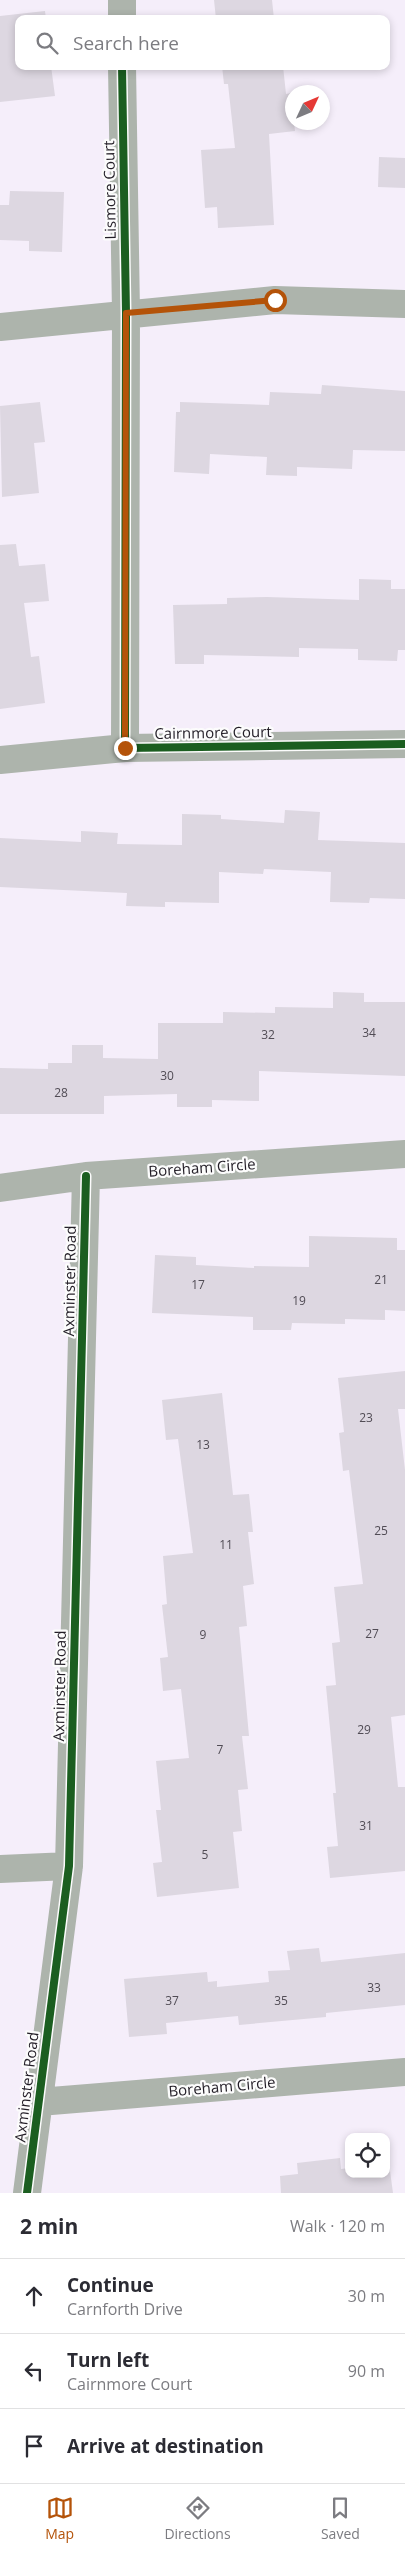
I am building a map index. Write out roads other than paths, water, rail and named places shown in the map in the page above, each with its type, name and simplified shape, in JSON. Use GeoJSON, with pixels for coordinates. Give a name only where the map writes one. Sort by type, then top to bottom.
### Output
{"type":"FeatureCollection","features":[{"type":"Feature","properties":{"kind":"street"},"geometry":{"type":"LineString","coordinates":[[122,0],[122,15]]}},
{"type":"Feature","properties":{"kind":"street","name":"Lismore Court"},"geometry":{"type":"LineString","coordinates":[[122,70],[126,313]]}},
{"type":"Feature","properties":{"kind":"street"},"geometry":{"type":"LineString","coordinates":[[0,327],[126,313],[275,300],[405,304]]}},
{"type":"Feature","properties":{"kind":"street"},"geometry":{"type":"LineString","coordinates":[[125,748],[126,313]]}},
{"type":"Feature","properties":{"kind":"street","name":"Cairnmore Court"},"geometry":{"type":"LineString","coordinates":[[0,760],[125,748],[405,744]]}},
{"type":"Feature","properties":{"kind":"street","name":"Boreham Circle"},"geometry":{"type":"LineString","coordinates":[[0,1188],[86,1176],[405,1154]]}},
{"type":"Feature","properties":{"kind":"street","name":"Axminster Road"},"geometry":{"type":"LineString","coordinates":[[27,2193],[69,1866],[86,1176]]}},
{"type":"Feature","properties":{"kind":"street"},"geometry":{"type":"LineString","coordinates":[[0,1869],[69,1866]]}},
{"type":"Feature","properties":{"kind":"street","name":"Boreham Circle"},"geometry":{"type":"LineString","coordinates":[[39,2102],[405,2072]]}}]}
